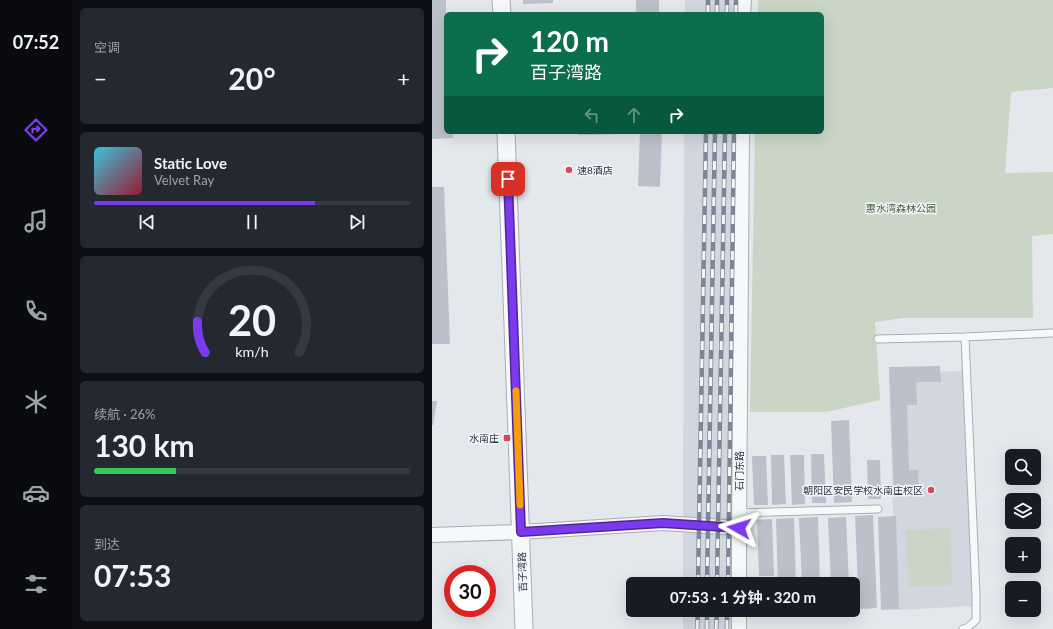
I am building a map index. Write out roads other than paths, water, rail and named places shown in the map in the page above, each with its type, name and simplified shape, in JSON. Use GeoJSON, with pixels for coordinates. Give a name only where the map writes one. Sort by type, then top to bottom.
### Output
{"type":"FeatureCollection","features":[{"type":"Feature","properties":{"kind":"street"},"geometry":{"type":"LineString","coordinates":[[501,0],[502,12]]}},
{"type":"Feature","properties":{"kind":"street"},"geometry":{"type":"LineString","coordinates":[[743,12],[744,0]]}},
{"type":"Feature","properties":{"kind":"street","name":"百子湾路"},"geometry":{"type":"LineString","coordinates":[[506,134],[524,629]]}},
{"type":"Feature","properties":{"kind":"street","name":"石门东路"},"geometry":{"type":"LineString","coordinates":[[739,577],[742,134]]}},
{"type":"Feature","properties":{"kind":"street"},"geometry":{"type":"LineString","coordinates":[[432,535],[521,532],[663,523],[739,528]]}},
{"type":"Feature","properties":{"kind":"street"},"geometry":{"type":"LineString","coordinates":[[739,617],[739,629]]}},
{"type":"Feature","properties":{"kind":"lane"},"geometry":{"type":"LineString","coordinates":[[878,339],[1053,334]]}},
{"type":"Feature","properties":{"kind":"lane"},"geometry":{"type":"LineString","coordinates":[[963,629],[967,628],[976,620],[965,337]]}},
{"type":"Feature","properties":{"kind":"lane"},"geometry":{"type":"LineString","coordinates":[[739,513],[878,509]]}},
{"type":"Feature","properties":{"kind":"railway"},"geometry":{"type":"LineString","coordinates":[[708,0],[708,12]]}},
{"type":"Feature","properties":{"kind":"railway"},"geometry":{"type":"LineString","coordinates":[[717,0],[717,12]]}},
{"type":"Feature","properties":{"kind":"railway"},"geometry":{"type":"LineString","coordinates":[[727,0],[727,12]]}},
{"type":"Feature","properties":{"kind":"railway"},"geometry":{"type":"LineString","coordinates":[[736,0],[736,12]]}},
{"type":"Feature","properties":{"kind":"railway"},"geometry":{"type":"LineString","coordinates":[[698,577],[706,134]]}},
{"type":"Feature","properties":{"kind":"railway"},"geometry":{"type":"LineString","coordinates":[[707,577],[715,134]]}},
{"type":"Feature","properties":{"kind":"railway"},"geometry":{"type":"LineString","coordinates":[[717,577],[725,134]]}},
{"type":"Feature","properties":{"kind":"railway"},"geometry":{"type":"LineString","coordinates":[[728,577],[734,134]]}},
{"type":"Feature","properties":{"kind":"railway"},"geometry":{"type":"LineString","coordinates":[[697,629],[698,617]]}},
{"type":"Feature","properties":{"kind":"railway"},"geometry":{"type":"LineString","coordinates":[[707,617],[707,629]]}},
{"type":"Feature","properties":{"kind":"railway"},"geometry":{"type":"LineString","coordinates":[[716,629],[717,617]]}},
{"type":"Feature","properties":{"kind":"railway"},"geometry":{"type":"LineString","coordinates":[[727,617],[727,629]]}},
{"type":"Feature","properties":{"kind":"place","name":"速8酒店"},"geometry":{"type":"Point","coordinates":[569,170]}},
{"type":"Feature","properties":{"kind":"place","name":"水南庄"},"geometry":{"type":"Point","coordinates":[507,438]}},
{"type":"Feature","properties":{"kind":"place","name":"朝阳区安民学校水南庄校区"},"geometry":{"type":"Point","coordinates":[931,490]}},
{"type":"Feature","properties":{"kind":"park label","name":"惠水湾森林公园"},"geometry":{"type":"Point","coordinates":[901,208]}}]}
